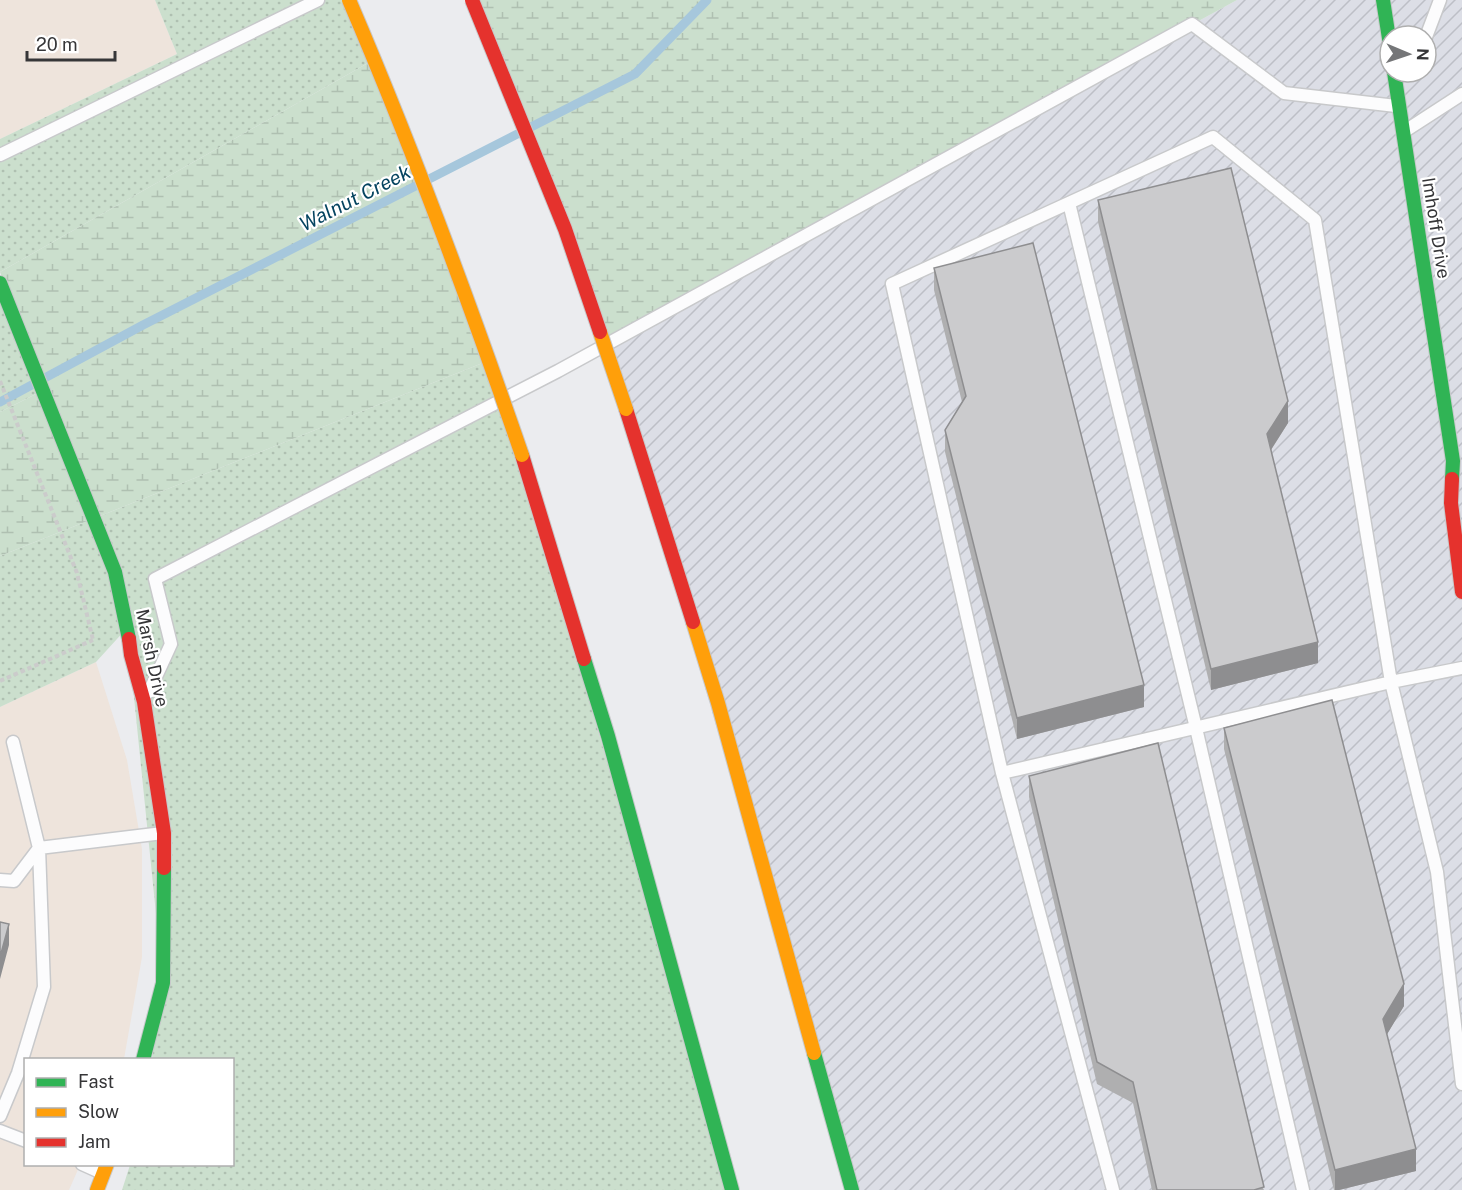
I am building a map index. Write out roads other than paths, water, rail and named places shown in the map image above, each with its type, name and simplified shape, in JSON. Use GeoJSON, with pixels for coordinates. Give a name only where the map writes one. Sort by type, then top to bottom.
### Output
{"type":"FeatureCollection","features":[{"type":"Feature","properties":{"kind":"main road"},"geometry":{"type":"LineString","coordinates":[[349,0],[375,59],[446,239],[522,455],[608,736],[732,1190]]}},
{"type":"Feature","properties":{"kind":"main road"},"geometry":{"type":"LineString","coordinates":[[472,0],[565,229],[626,409],[718,703],[852,1190]]}},
{"type":"Feature","properties":{"kind":"main road"},"geometry":{"type":"LineString","coordinates":[[1383,0],[1387,24]]}},
{"type":"Feature","properties":{"kind":"main road","name":"Imhoff Drive"},"geometry":{"type":"LineString","coordinates":[[1396,84],[1459,464],[1451,504],[1462,592]]}},
{"type":"Feature","properties":{"kind":"main road","name":"Marsh Drive"},"geometry":{"type":"LineString","coordinates":[[0,284],[115,572],[128,627],[131,655],[144,702],[164,833],[163,983],[143,1058]]}},
{"type":"Feature","properties":{"kind":"main road"},"geometry":{"type":"LineString","coordinates":[[97,1190],[105,1169]]}},
{"type":"Feature","properties":{"kind":"lane"},"geometry":{"type":"LineString","coordinates":[[0,154],[318,0]]}},
{"type":"Feature","properties":{"kind":"lane"},"geometry":{"type":"LineString","coordinates":[[1431,24],[1440,0]]}},
{"type":"Feature","properties":{"kind":"lane"},"geometry":{"type":"LineString","coordinates":[[144,702],[171,644],[155,579],[558,371],[1191,24],[1284,93],[1399,106],[1408,84]]}},
{"type":"Feature","properties":{"kind":"lane"},"geometry":{"type":"LineString","coordinates":[[1403,132],[1462,94]]}},
{"type":"Feature","properties":{"kind":"lane"},"geometry":{"type":"LineString","coordinates":[[1113,1190],[1002,773],[891,284],[1213,137],[1315,220],[1391,682],[1437,872],[1462,1084]]}},
{"type":"Feature","properties":{"kind":"lane"},"geometry":{"type":"LineString","coordinates":[[1069,203],[1196,728],[1303,1190]]}},
{"type":"Feature","properties":{"kind":"lane"},"geometry":{"type":"LineString","coordinates":[[1002,773],[1391,682],[1462,668]]}},
{"type":"Feature","properties":{"kind":"lane"},"geometry":{"type":"LineString","coordinates":[[0,1116],[18,1073],[44,987],[39,848],[13,742]]}},
{"type":"Feature","properties":{"kind":"lane"},"geometry":{"type":"LineString","coordinates":[[0,879],[14,881],[39,848],[164,833]]}},
{"type":"Feature","properties":{"kind":"lane"},"geometry":{"type":"LineString","coordinates":[[0,1131],[24,1140]]}},
{"type":"Feature","properties":{"kind":"waterway","name":"Walnut Creek"},"geometry":{"type":"LineString","coordinates":[[0,402],[143,325],[635,74],[707,0]]}}]}
